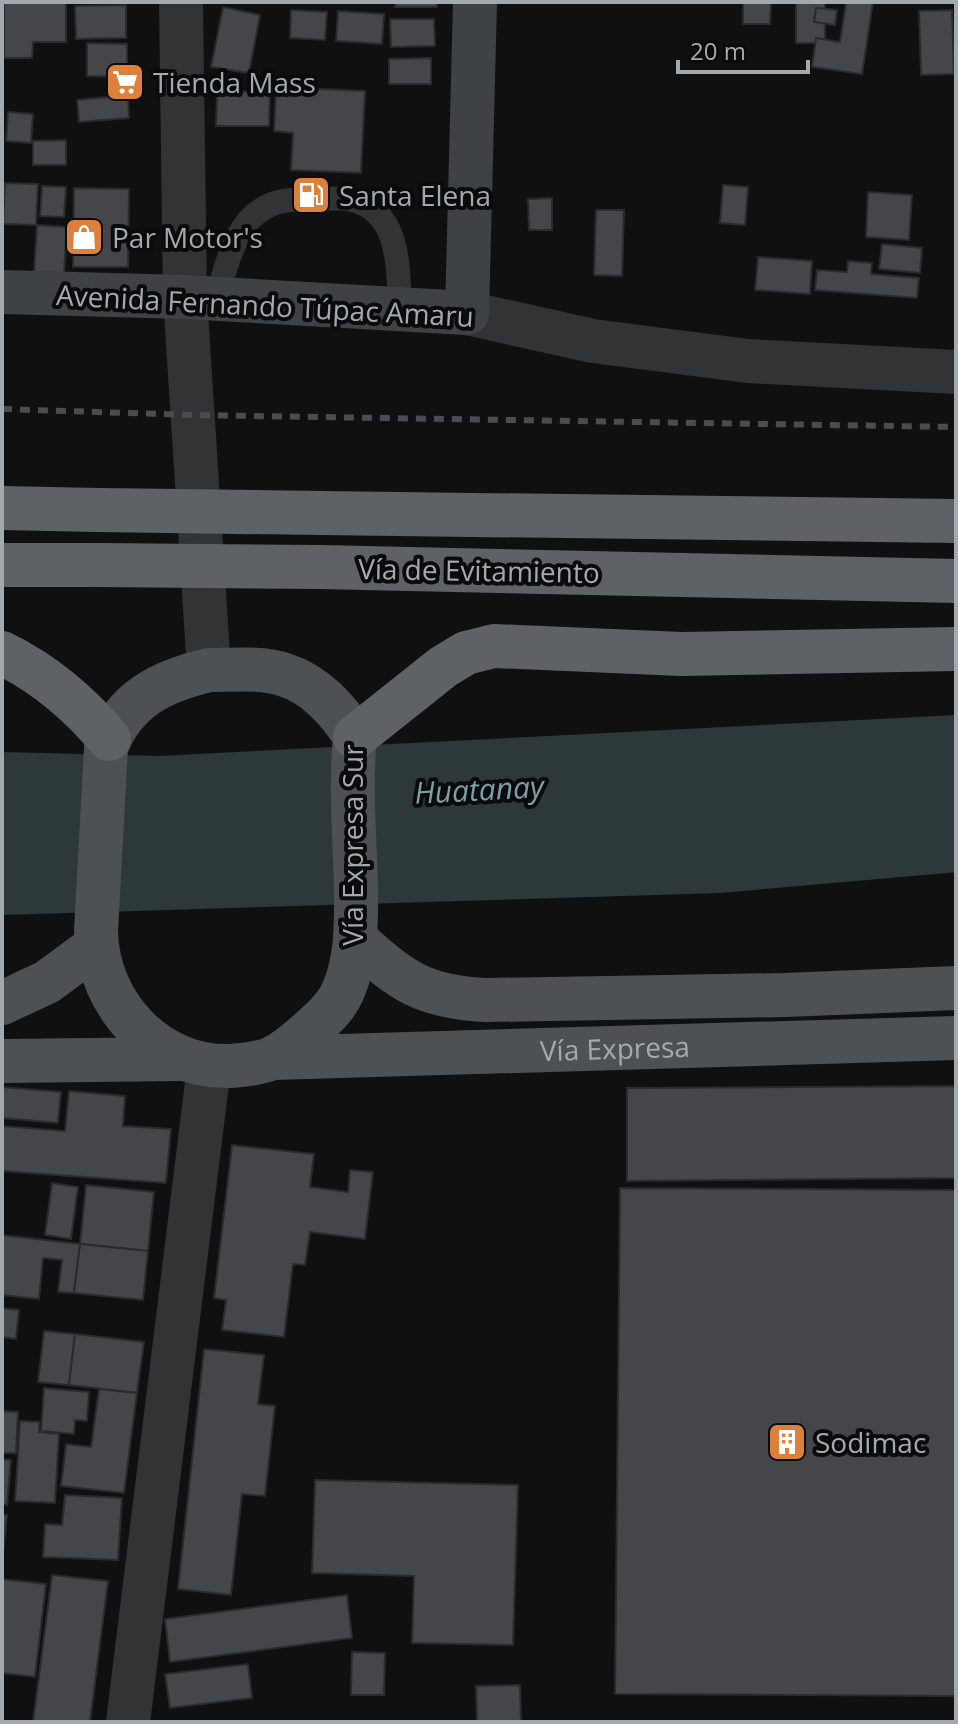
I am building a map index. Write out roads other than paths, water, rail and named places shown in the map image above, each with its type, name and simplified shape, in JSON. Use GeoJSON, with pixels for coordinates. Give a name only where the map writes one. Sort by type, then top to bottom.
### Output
{"type":"FeatureCollection","features":[{"type":"Feature","properties":{"kind":"highway","name":"Vía de Evitamiento"},"geometry":{"type":"LineString","coordinates":[[2,508],[956,521]]}},
{"type":"Feature","properties":{"kind":"highway","name":"Vía de Evitamiento"},"geometry":{"type":"LineString","coordinates":[[2,565],[320,567],[956,581]]}},
{"type":"Feature","properties":{"kind":"highway"},"geometry":{"type":"LineString","coordinates":[[355,740],[443,667],[466,653],[494,646],[681,654],[956,649]]}},
{"type":"Feature","properties":{"kind":"highway"},"geometry":{"type":"LineString","coordinates":[[2,653],[40,674],[66,694],[86,712],[107,744]]}},
{"type":"Feature","properties":{"kind":"main road","name":"Vía Expresa Sur"},"geometry":{"type":"LineString","coordinates":[[2,1061],[245,1065],[273,1058],[326,1016],[342,994],[352,966],[356,930],[355,740],[344,720],[312,689],[286,675],[248,670],[209,670],[175,678],[137,700],[118,723],[107,744]]}},
{"type":"Feature","properties":{"kind":"main road"},"geometry":{"type":"LineString","coordinates":[[107,744],[96,938],[104,976],[118,1005],[142,1033],[160,1048],[194,1063]]}},
{"type":"Feature","properties":{"kind":"main road","name":"Vía Expresa"},"geometry":{"type":"LineString","coordinates":[[356,930],[392,972],[419,989],[455,998],[769,996],[956,988]]}},
{"type":"Feature","properties":{"kind":"main road"},"geometry":{"type":"LineString","coordinates":[[2,1003],[47,982],[96,938]]}},
{"type":"Feature","properties":{"kind":"main road","name":"Vía Expresa"},"geometry":{"type":"LineString","coordinates":[[273,1058],[956,1038]]}},
{"type":"Feature","properties":{"kind":"street"},"geometry":{"type":"LineString","coordinates":[[181,2],[200,298],[209,670]]}},
{"type":"Feature","properties":{"kind":"street"},"geometry":{"type":"LineString","coordinates":[[467,313],[475,2]]}},
{"type":"Feature","properties":{"kind":"street","name":"Avenida Fernando Túpac Amaru"},"geometry":{"type":"LineString","coordinates":[[2,292],[200,298],[467,313],[593,341],[748,361],[956,372]]}},
{"type":"Feature","properties":{"kind":"street"},"geometry":{"type":"LineString","coordinates":[[128,1722],[194,1063]]}},
{"type":"Feature","properties":{"kind":"lane"},"geometry":{"type":"LineString","coordinates":[[200,298],[237,237],[263,208],[281,199],[353,200],[376,211],[389,230],[398,255],[400,309]]}},
{"type":"Feature","properties":{"kind":"water","name":"Huatanay"},"geometry":{"type":"Polygon","coordinates":[[[956,715],[956,833],[719,854],[2,876],[2,752],[159,756],[956,715]]]}},
{"type":"Feature","properties":{"kind":"waterway"},"geometry":{"type":"LineString","coordinates":[[2,876],[719,854],[956,833]]}},
{"type":"Feature","properties":{"kind":"railway"},"geometry":{"type":"LineString","coordinates":[[2,409],[192,415],[956,427]]}},
{"type":"Feature","properties":{"kind":"place","name":"Tienda Mass"},"geometry":{"type":"Point","coordinates":[125,82]}},
{"type":"Feature","properties":{"kind":"place","name":"Santa Elena"},"geometry":{"type":"Point","coordinates":[311,195]}},
{"type":"Feature","properties":{"kind":"place","name":"Par Motor's"},"geometry":{"type":"Point","coordinates":[84,237]}},
{"type":"Feature","properties":{"kind":"place","name":"Sodimac"},"geometry":{"type":"Point","coordinates":[787,1442]}}]}
